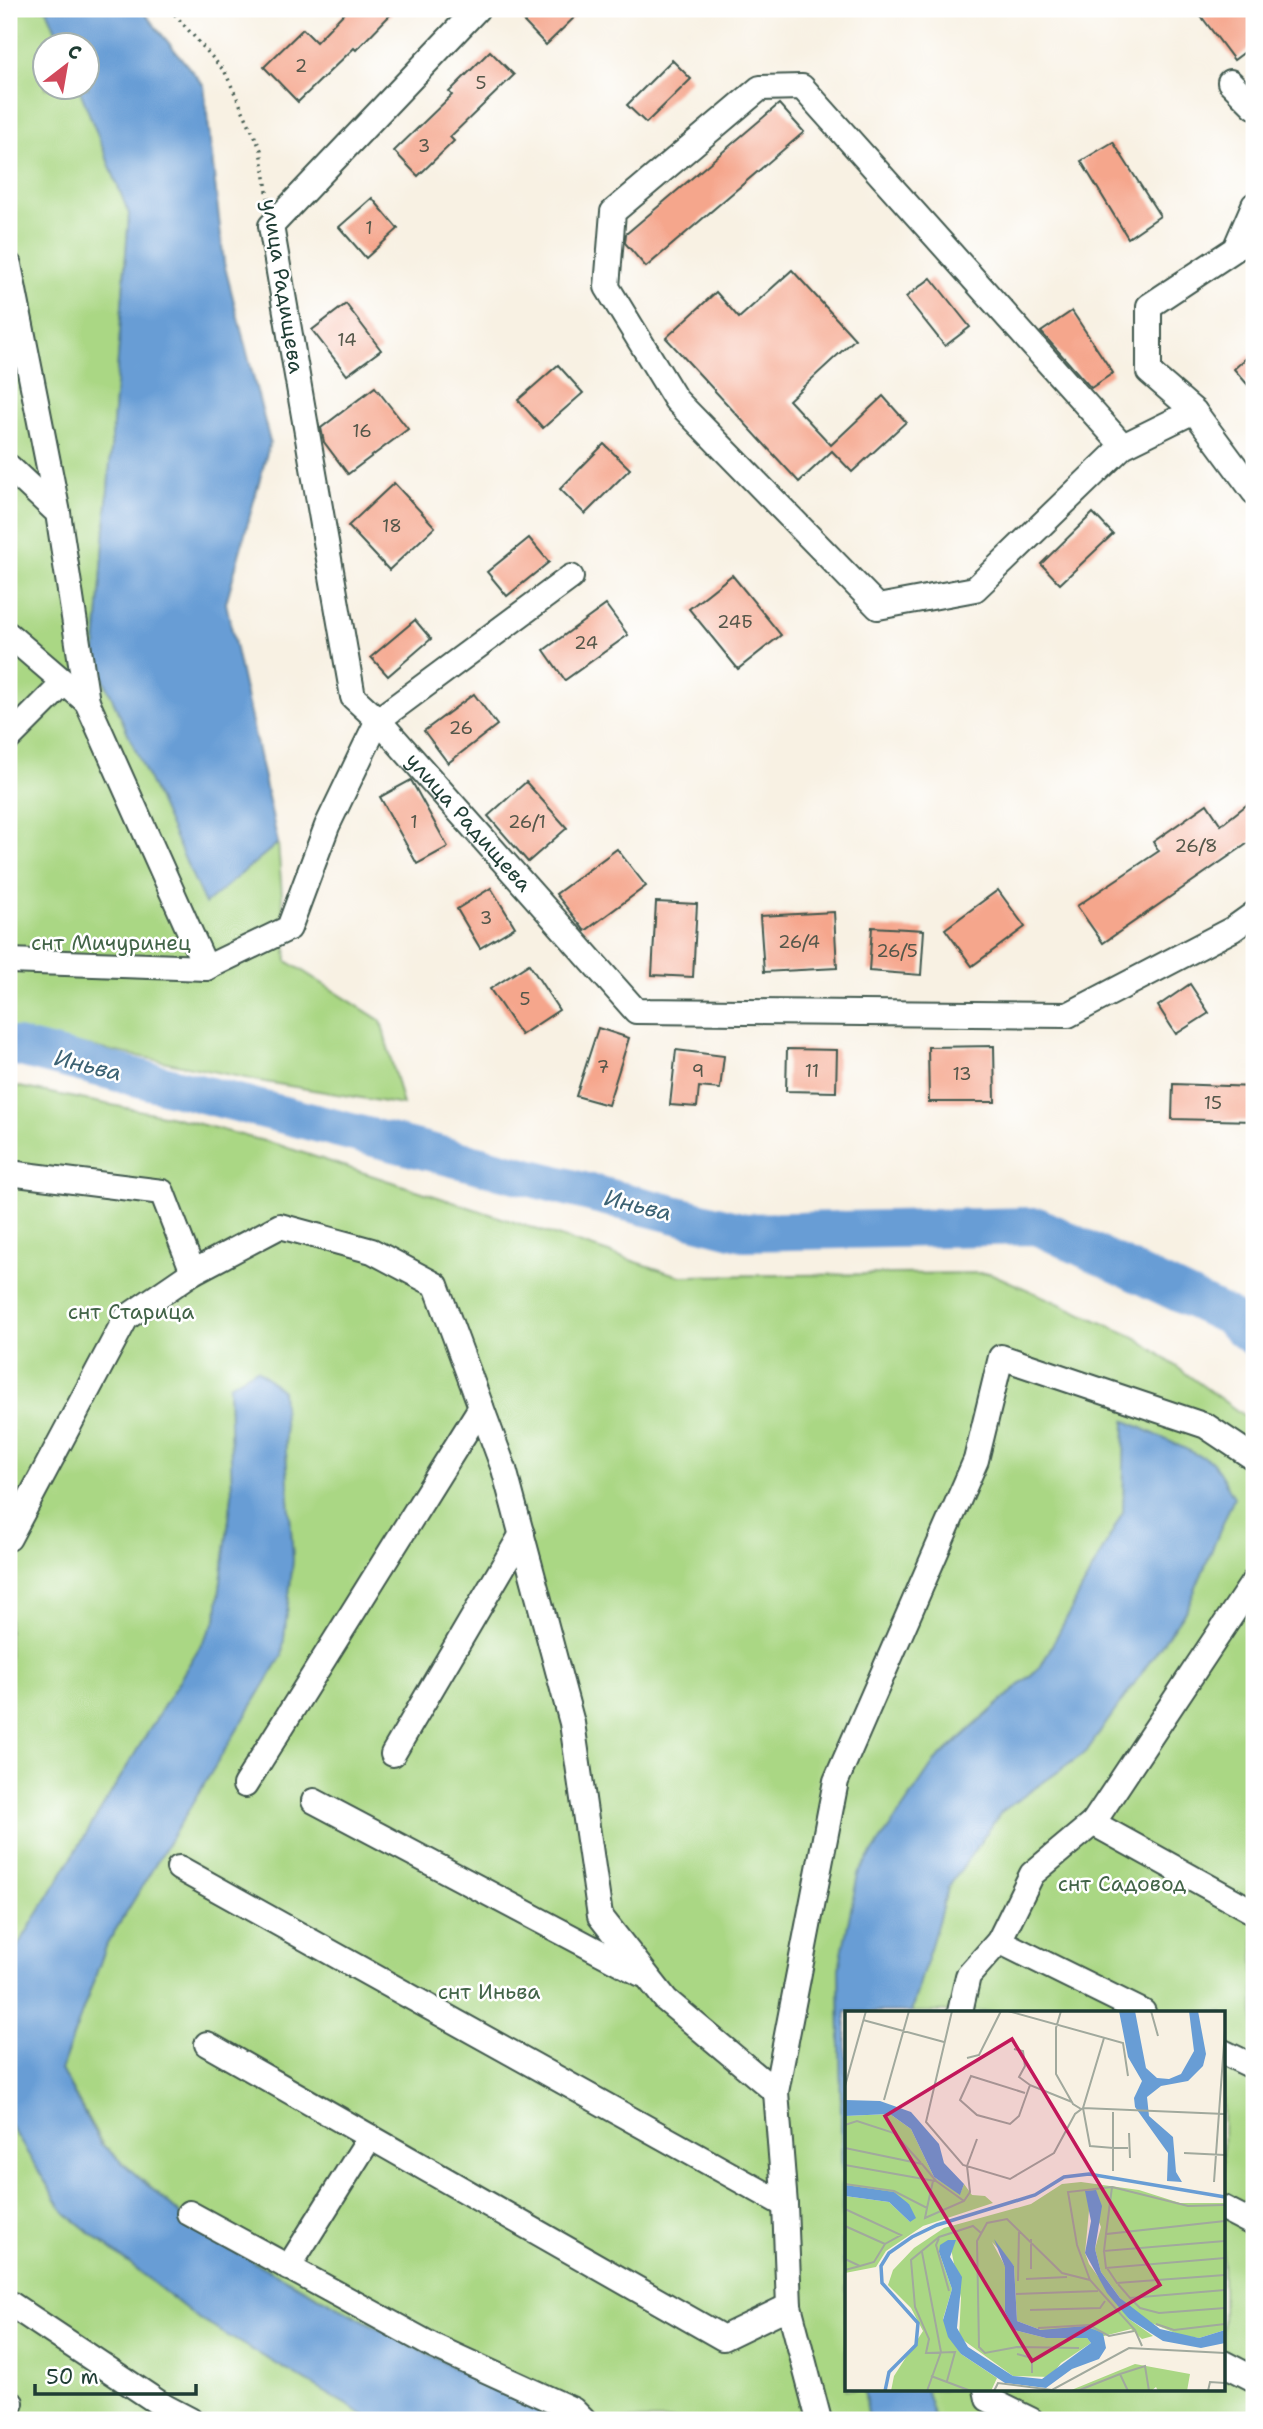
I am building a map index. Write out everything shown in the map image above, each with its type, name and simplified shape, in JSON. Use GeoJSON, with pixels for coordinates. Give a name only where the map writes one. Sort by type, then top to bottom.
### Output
{"type":"FeatureCollection","features":[{"type":"Feature","properties":{"kind":"street"},"geometry":{"type":"LineString","coordinates":[[271,226],[477,9]]}},
{"type":"Feature","properties":{"kind":"street"},"geometry":{"type":"LineString","coordinates":[[1230,82],[1254,106]]}},
{"type":"Feature","properties":{"kind":"street"},"geometry":{"type":"LineString","coordinates":[[1123,446],[802,87],[760,88],[613,212],[607,287],[676,400],[878,607],[975,589],[1123,446],[1194,411]]}},
{"type":"Feature","properties":{"kind":"street"},"geometry":{"type":"LineString","coordinates":[[1254,205],[1235,249],[1149,306],[1149,372],[1194,411],[1254,492]]}},
{"type":"Feature","properties":{"kind":"street","name":"улица Радищева"},"geometry":{"type":"LineString","coordinates":[[271,226],[353,697],[378,720],[636,1011],[1069,1015],[1233,929],[1254,914]]}},
{"type":"Feature","properties":{"kind":"street"},"geometry":{"type":"LineString","coordinates":[[9,265],[58,513],[87,702],[206,968]]}},
{"type":"Feature","properties":{"kind":"street"},"geometry":{"type":"LineString","coordinates":[[9,467],[58,513]]}},
{"type":"Feature","properties":{"kind":"street"},"geometry":{"type":"LineString","coordinates":[[9,961],[206,968],[289,928],[327,826],[378,720],[571,578]]}},
{"type":"Feature","properties":{"kind":"street"},"geometry":{"type":"LineString","coordinates":[[9,635],[87,702]]}},
{"type":"Feature","properties":{"kind":"street"},"geometry":{"type":"LineString","coordinates":[[9,738],[64,682]]}},
{"type":"Feature","properties":{"kind":"street"},"geometry":{"type":"LineString","coordinates":[[9,1173],[162,1192],[193,1272]]}},
{"type":"Feature","properties":{"kind":"street"},"geometry":{"type":"LineString","coordinates":[[9,1538],[126,1318],[193,1272],[280,1226],[372,1251],[436,1285],[504,1469],[572,1723],[600,1916],[666,2000],[776,2092]]}},
{"type":"Feature","properties":{"kind":"street"},"geometry":{"type":"LineString","coordinates":[[819,2420],[789,2306],[785,2205],[776,2092],[836,1781],[976,1460],[1001,1357],[1206,1426],[1254,1458]]}},
{"type":"Feature","properties":{"kind":"street"},"geometry":{"type":"LineString","coordinates":[[245,1785],[481,1407]]}},
{"type":"Feature","properties":{"kind":"street"},"geometry":{"type":"LineString","coordinates":[[393,1754],[522,1534]]}},
{"type":"Feature","properties":{"kind":"street"},"geometry":{"type":"LineString","coordinates":[[960,2011],[968,1976],[999,1941],[1032,1874],[1093,1823],[1254,1581]]}},
{"type":"Feature","properties":{"kind":"street"},"geometry":{"type":"LineString","coordinates":[[314,1801],[649,1978]]}},
{"type":"Feature","properties":{"kind":"street"},"geometry":{"type":"LineString","coordinates":[[1093,1823],[1254,1912]]}},
{"type":"Feature","properties":{"kind":"street"},"geometry":{"type":"LineString","coordinates":[[179,1868],[785,2205]]}},
{"type":"Feature","properties":{"kind":"street"},"geometry":{"type":"LineString","coordinates":[[999,1941],[1141,2011]]}},
{"type":"Feature","properties":{"kind":"street"},"geometry":{"type":"LineString","coordinates":[[207,2044],[723,2338],[789,2306]]}},
{"type":"Feature","properties":{"kind":"street"},"geometry":{"type":"LineString","coordinates":[[1224,2052],[1254,2067]]}},
{"type":"Feature","properties":{"kind":"street"},"geometry":{"type":"LineString","coordinates":[[288,2268],[370,2137]]}},
{"type":"Feature","properties":{"kind":"street"},"geometry":{"type":"LineString","coordinates":[[1224,2209],[1254,2224]]}},
{"type":"Feature","properties":{"kind":"street"},"geometry":{"type":"LineString","coordinates":[[189,2213],[433,2346],[573,2410],[583,2420]]}},
{"type":"Feature","properties":{"kind":"street"},"geometry":{"type":"LineString","coordinates":[[9,2303],[165,2407],[190,2420]]}},
{"type":"Feature","properties":{"kind":"street"},"geometry":{"type":"LineString","coordinates":[[1224,2364],[1254,2379]]}},
{"type":"Feature","properties":{"kind":"street"},"geometry":{"type":"LineString","coordinates":[[9,2401],[9,2407]]}},
{"type":"Feature","properties":{"kind":"street"},"geometry":{"type":"LineString","coordinates":[[989,2403],[1031,2420]]}},
{"type":"Feature","properties":{"kind":"path","name":"улица Радищева"},"geometry":{"type":"LineString","coordinates":[[170,9],[225,72],[261,150],[271,226]]}},
{"type":"Feature","properties":{"kind":"green space","name":"снт Мичуринец"},"geometry":{"type":"Polygon","coordinates":[[[9,9],[47,9],[57,32],[32,32],[32,102],[85,102],[129,214],[95,660],[205,903],[278,843],[287,961],[381,1021],[403,1105],[265,1082],[9,1030],[9,9]]]}},
{"type":"Feature","properties":{"kind":"green space","name":"снт Иньва"},"geometry":{"type":"Polygon","coordinates":[[[9,1085],[173,1117],[279,1145],[679,1276],[990,1273],[1137,1338],[1254,1423],[1254,2420],[935,2420],[925,2390],[1224,2390],[1224,2011],[911,2011],[948,1888],[1001,1812],[1086,1752],[1188,1607],[1125,1421],[1123,1512],[1041,1666],[935,1761],[839,1968],[845,2390],[864,2390],[869,2420],[560,2420],[541,2402],[468,2375],[206,2237],[103,2145],[61,2070],[107,1944],[282,1656],[293,1560],[282,1391],[229,1385],[232,1496],[216,1620],[14,1953],[9,1976],[9,1085]]]}},
{"type":"Feature","properties":{"kind":"green space"},"geometry":{"type":"Polygon","coordinates":[[[9,2123],[64,2212],[199,2319],[373,2420],[9,2420],[9,2123]]]}},
{"type":"Feature","properties":{"kind":"water"},"geometry":{"type":"Polygon","coordinates":[[[47,9],[141,9],[204,86],[224,263],[270,442],[226,603],[278,843],[205,904],[95,660],[129,214],[85,102],[102,102],[102,32],[57,32],[47,9]]]}},
{"type":"Feature","properties":{"kind":"water"},"geometry":{"type":"Polygon","coordinates":[[[257,1369],[282,1391],[293,1560],[282,1656],[107,1944],[61,2070],[100,2143],[206,2237],[467,2375],[541,2402],[560,2420],[373,2420],[199,2319],[64,2212],[9,2123],[9,1976],[14,1953],[216,1620],[232,1496],[229,1385],[257,1369]]]}},
{"type":"Feature","properties":{"kind":"water"},"geometry":{"type":"Polygon","coordinates":[[[1125,1420],[1213,1462],[1234,1497],[1188,1607],[1086,1752],[1001,1812],[948,1888],[911,2011],[845,2011],[845,2273],[839,1968],[858,1874],[935,1761],[1041,1666],[1123,1512],[1125,1420]]]}},
{"type":"Feature","properties":{"kind":"water"},"geometry":{"type":"Polygon","coordinates":[[[864,2390],[925,2390],[935,2420],[869,2420],[864,2390]]]}},
{"type":"Feature","properties":{"kind":"building"},"geometry":{"type":"Polygon","coordinates":[[[348,9],[396,9],[356,50],[354,48],[298,102],[264,67],[303,29],[316,42],[348,9]]]}},
{"type":"Feature","properties":{"kind":"building"},"geometry":{"type":"Polygon","coordinates":[[[538,9],[583,9],[546,45],[524,22],[538,9]]]}},
{"type":"Feature","properties":{"kind":"building"},"geometry":{"type":"Polygon","coordinates":[[[1211,9],[1244,9],[1254,23],[1254,45],[1234,60],[1201,16],[1211,9]]]}},
{"type":"Feature","properties":{"kind":"building"},"geometry":{"type":"Polygon","coordinates":[[[490,51],[514,75],[450,137],[454,141],[418,176],[394,151],[452,95],[449,92],[490,51]]]}},
{"type":"Feature","properties":{"kind":"building"},"geometry":{"type":"Polygon","coordinates":[[[672,60],[691,79],[646,123],[627,105],[672,60]]]}},
{"type":"Feature","properties":{"kind":"building"},"geometry":{"type":"Polygon","coordinates":[[[779,104],[804,132],[646,267],[625,243],[626,234],[779,104]]]}},
{"type":"Feature","properties":{"kind":"building"},"geometry":{"type":"Polygon","coordinates":[[[1113,142],[1160,216],[1128,238],[1081,161],[1113,142]]]}},
{"type":"Feature","properties":{"kind":"building"},"geometry":{"type":"Polygon","coordinates":[[[372,198],[398,229],[366,258],[339,227],[372,198]]]}},
{"type":"Feature","properties":{"kind":"building"},"geometry":{"type":"Polygon","coordinates":[[[792,270],[855,339],[789,400],[831,445],[883,396],[906,422],[852,472],[832,451],[799,482],[666,338],[716,292],[739,318],[792,270]]]}},
{"type":"Feature","properties":{"kind":"building"},"geometry":{"type":"Polygon","coordinates":[[[931,278],[970,327],[945,346],[906,297],[931,278]]]}},
{"type":"Feature","properties":{"kind":"building"},"geometry":{"type":"Polygon","coordinates":[[[346,304],[381,350],[347,375],[312,330],[346,304]]]}},
{"type":"Feature","properties":{"kind":"building"},"geometry":{"type":"Polygon","coordinates":[[[1072,311],[1113,373],[1091,388],[1041,332],[1072,311]]]}},
{"type":"Feature","properties":{"kind":"building"},"geometry":{"type":"Polygon","coordinates":[[[1254,351],[1254,392],[1234,369],[1254,351]]]}},
{"type":"Feature","properties":{"kind":"building"},"geometry":{"type":"Polygon","coordinates":[[[558,365],[583,393],[543,428],[518,400],[558,365]]]}},
{"type":"Feature","properties":{"kind":"building"},"geometry":{"type":"Polygon","coordinates":[[[375,387],[408,429],[348,474],[324,442],[321,428],[375,387]]]}},
{"type":"Feature","properties":{"kind":"building"},"geometry":{"type":"Polygon","coordinates":[[[604,444],[630,469],[585,514],[560,489],[604,444]]]}},
{"type":"Feature","properties":{"kind":"building"},"geometry":{"type":"Polygon","coordinates":[[[394,483],[435,527],[389,570],[348,526],[394,483]]]}},
{"type":"Feature","properties":{"kind":"building"},"geometry":{"type":"Polygon","coordinates":[[[1093,513],[1113,534],[1060,584],[1041,564],[1093,513]]]}},
{"type":"Feature","properties":{"kind":"building"},"geometry":{"type":"Polygon","coordinates":[[[529,538],[549,562],[507,596],[487,572],[529,538]]]}},
{"type":"Feature","properties":{"kind":"building"},"geometry":{"type":"Polygon","coordinates":[[[732,575],[781,635],[738,669],[689,609],[732,575]]]}},
{"type":"Feature","properties":{"kind":"building"},"geometry":{"type":"Polygon","coordinates":[[[606,605],[628,635],[565,680],[544,650],[606,605]]]}},
{"type":"Feature","properties":{"kind":"building"},"geometry":{"type":"Polygon","coordinates":[[[415,620],[431,639],[388,676],[371,657],[415,620]]]}},
{"type":"Feature","properties":{"kind":"building"},"geometry":{"type":"Polygon","coordinates":[[[474,694],[497,725],[448,763],[424,731],[474,694]]]}},
{"type":"Feature","properties":{"kind":"building"},"geometry":{"type":"Polygon","coordinates":[[[411,780],[448,847],[417,864],[380,797],[411,780]]]}},
{"type":"Feature","properties":{"kind":"building"},"geometry":{"type":"Polygon","coordinates":[[[526,782],[567,828],[528,862],[488,816],[526,782]]]}},
{"type":"Feature","properties":{"kind":"building"},"geometry":{"type":"Polygon","coordinates":[[[1254,799],[1254,839],[1103,943],[1077,906],[1159,851],[1153,842],[1207,804],[1221,825],[1254,799]]]}},
{"type":"Feature","properties":{"kind":"building"},"geometry":{"type":"Polygon","coordinates":[[[617,849],[646,886],[585,931],[556,894],[617,849]]]}},
{"type":"Feature","properties":{"kind":"building"},"geometry":{"type":"Polygon","coordinates":[[[491,888],[515,927],[480,948],[457,909],[491,888]]]}},
{"type":"Feature","properties":{"kind":"building"},"geometry":{"type":"Polygon","coordinates":[[[998,890],[1025,927],[972,966],[945,929],[998,890]]]}},
{"type":"Feature","properties":{"kind":"building"},"geometry":{"type":"Polygon","coordinates":[[[656,902],[697,904],[693,977],[652,975],[656,902]]]}},
{"type":"Feature","properties":{"kind":"building"},"geometry":{"type":"Polygon","coordinates":[[[834,912],[837,968],[764,972],[760,916],[834,912]]]}},
{"type":"Feature","properties":{"kind":"building"},"geometry":{"type":"Polygon","coordinates":[[[872,927],[924,930],[921,975],[869,971],[872,927]]]}},
{"type":"Feature","properties":{"kind":"building"},"geometry":{"type":"Polygon","coordinates":[[[529,964],[559,1010],[521,1035],[490,989],[529,964]]]}},
{"type":"Feature","properties":{"kind":"building"},"geometry":{"type":"Polygon","coordinates":[[[1190,984],[1209,1013],[1176,1034],[1158,1006],[1190,984]]]}},
{"type":"Feature","properties":{"kind":"building"},"geometry":{"type":"Polygon","coordinates":[[[598,1028],[629,1038],[608,1105],[576,1096],[598,1028]]]}},
{"type":"Feature","properties":{"kind":"building"},"geometry":{"type":"Polygon","coordinates":[[[994,1046],[995,1102],[929,1102],[928,1047],[994,1046]]]}},
{"type":"Feature","properties":{"kind":"building"},"geometry":{"type":"Polygon","coordinates":[[[787,1049],[837,1050],[836,1092],[786,1091],[787,1049]]]}},
{"type":"Feature","properties":{"kind":"building"},"geometry":{"type":"Polygon","coordinates":[[[676,1050],[724,1056],[720,1089],[699,1087],[697,1107],[670,1105],[676,1050]]]}},
{"type":"Feature","properties":{"kind":"building"},"geometry":{"type":"Polygon","coordinates":[[[1173,1084],[1254,1087],[1254,1121],[1172,1119],[1173,1084]]]}},
{"type":"Feature","properties":{"kind":"waterway","name":"Иньва"},"geometry":{"type":"LineString","coordinates":[[9,1045],[744,1232],[1037,1226],[1227,1316],[1254,1338]]}},
{"type":"Feature","properties":{"kind":"park label","name":"снт Старица"},"geometry":{"type":"Point","coordinates":[131,1312]}},
{"type":"Feature","properties":{"kind":"park label","name":"снт Садовод"},"geometry":{"type":"Point","coordinates":[1122,1884]}}]}
